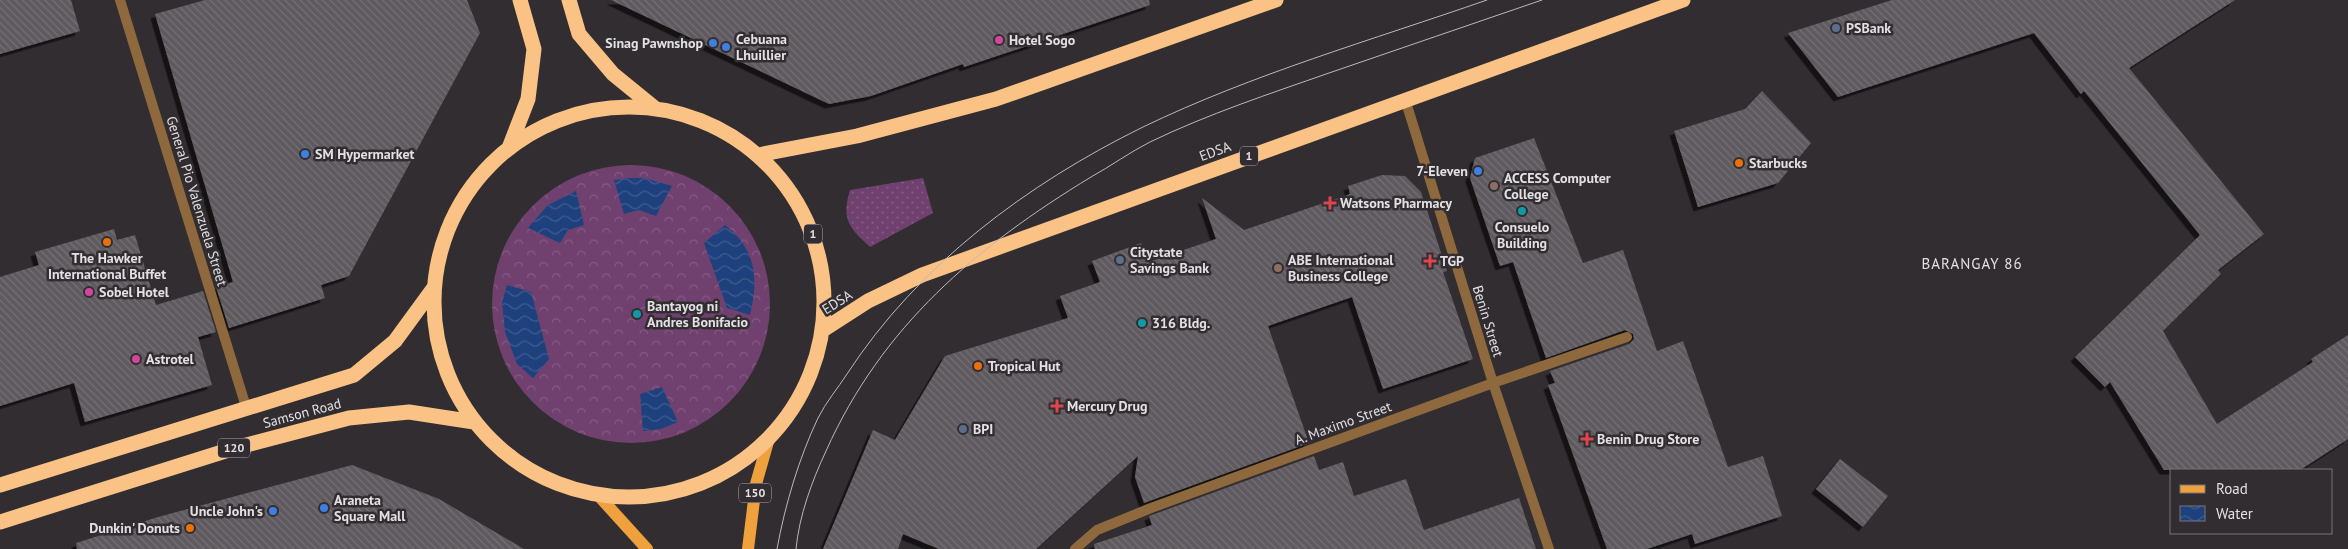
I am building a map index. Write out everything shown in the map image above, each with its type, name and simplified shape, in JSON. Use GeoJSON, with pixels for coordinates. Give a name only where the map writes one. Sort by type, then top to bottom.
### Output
{"type":"FeatureCollection","features":[{"type":"Feature","properties":{"kind":"highway","name":"1"},"geometry":{"type":"LineString","coordinates":[[510,148],[528,99],[534,49],[520,0]]}},
{"type":"Feature","properties":{"kind":"highway","name":"1"},"geometry":{"type":"LineString","coordinates":[[569,0],[579,34],[613,74],[656,109]]}},
{"type":"Feature","properties":{"kind":"highway"},"geometry":{"type":"LineString","coordinates":[[758,155],[857,136],[996,99],[1276,0]]}},
{"type":"Feature","properties":{"kind":"highway","name":"EDSA"},"geometry":{"type":"LineString","coordinates":[[823,330],[868,301],[922,275],[1405,100],[1512,64],[1683,0]]}},
{"type":"Feature","properties":{"kind":"highway","name":"1"},"geometry":{"type":"LineString","coordinates":[[625,107],[656,109],[684,114],[711,124],[735,138],[758,155],[778,175],[798,202],[812,232],[822,264],[825,297],[823,330],[816,360],[804,388],[789,414],[769,438],[746,458],[720,475],[691,487],[661,495],[630,497],[598,495],[562,486],[529,471],[499,449],[474,422],[461,404],[442,365],[435,331],[433,288],[437,261],[445,235],[456,210],[471,187],[489,166],[510,148],[535,131],[564,118],[594,110],[625,107]]}},
{"type":"Feature","properties":{"kind":"highway","name":"Samson Road"},"geometry":{"type":"LineString","coordinates":[[0,485],[247,410],[354,375],[395,341],[433,288]]}},
{"type":"Feature","properties":{"kind":"highway","name":"Samson Road"},"geometry":{"type":"LineString","coordinates":[[0,522],[235,448],[348,418],[409,412],[474,422]]}},
{"type":"Feature","properties":{"kind":"main road","name":"150"},"geometry":{"type":"LineString","coordinates":[[748,549],[756,484],[769,438]]}},
{"type":"Feature","properties":{"kind":"main road"},"geometry":{"type":"LineString","coordinates":[[598,495],[647,549]]}},
{"type":"Feature","properties":{"kind":"street","name":"General Pio Valenzuela Street"},"geometry":{"type":"LineString","coordinates":[[120,0],[247,410]]}},
{"type":"Feature","properties":{"kind":"street","name":"Benin Street"},"geometry":{"type":"LineString","coordinates":[[1405,100],[1493,383],[1549,549]]}},
{"type":"Feature","properties":{"kind":"street","name":"A. Maximo Street"},"geometry":{"type":"LineString","coordinates":[[1075,549],[1097,530],[1151,508],[1493,383],[1627,337]]}},
{"type":"Feature","properties":{"kind":"green space"},"geometry":{"type":"Polygon","coordinates":[[[631,165],[658,168],[684,176],[708,189],[729,206],[746,227],[759,251],[767,277],[770,304],[767,331],[759,357],[746,381],[729,402],[708,419],[684,432],[658,440],[631,443],[604,440],[578,432],[554,419],[533,402],[516,381],[503,357],[495,331],[492,304],[495,277],[503,251],[516,227],[533,206],[554,189],[578,176],[604,168],[631,165]]]}},
{"type":"Feature","properties":{"kind":"green space"},"geometry":{"type":"Polygon","coordinates":[[[923,178],[933,213],[870,247],[857,234],[849,222],[846,208],[850,190],[923,178]]]}},
{"type":"Feature","properties":{"kind":"water"},"geometry":{"type":"Polygon","coordinates":[[[644,178],[672,186],[656,216],[639,210],[624,214],[614,180],[644,178]]]}},
{"type":"Feature","properties":{"kind":"water"},"geometry":{"type":"Polygon","coordinates":[[[576,191],[584,225],[568,230],[560,243],[528,228],[548,205],[576,191]]]}},
{"type":"Feature","properties":{"kind":"water"},"geometry":{"type":"Polygon","coordinates":[[[725,225],[735,234],[749,254],[754,277],[753,301],[750,315],[727,308],[704,243],[725,225]]]}},
{"type":"Feature","properties":{"kind":"water"},"geometry":{"type":"Polygon","coordinates":[[[507,285],[531,292],[549,359],[533,378],[517,364],[505,332],[502,302],[507,285]]]}},
{"type":"Feature","properties":{"kind":"water"},"geometry":{"type":"Polygon","coordinates":[[[662,387],[678,422],[661,429],[643,431],[640,394],[662,387]]]}},
{"type":"Feature","properties":{"kind":"building"},"geometry":{"type":"Polygon","coordinates":[[[0,0],[71,0],[80,31],[0,54],[0,0]]]}},
{"type":"Feature","properties":{"kind":"building","name":"SM Hypermarket"},"geometry":{"type":"Polygon","coordinates":[[[205,0],[467,0],[480,33],[349,276],[321,285],[325,298],[229,328],[216,287],[233,282],[155,14],[205,0]]]}},
{"type":"Feature","properties":{"kind":"building"},"geometry":{"type":"Polygon","coordinates":[[[611,0],[1149,0],[1150,5],[964,67],[963,64],[871,96],[829,104],[611,0]]]}},
{"type":"Feature","properties":{"kind":"building"},"geometry":{"type":"Polygon","coordinates":[[[1892,0],[2235,0],[2129,68],[2264,234],[2218,270],[2221,274],[2163,331],[2217,424],[2313,362],[2311,359],[2348,335],[2348,439],[2302,469],[2164,470],[2110,382],[2105,387],[2075,357],[2200,235],[2084,91],[2081,94],[2034,33],[1838,97],[1788,33],[1892,0]]]}},
{"type":"Feature","properties":{"kind":"building","name":"Starbucks"},"geometry":{"type":"Polygon","coordinates":[[[1762,91],[1811,143],[1778,183],[1698,207],[1674,131],[1745,109],[1762,91]]]}},
{"type":"Feature","properties":{"kind":"building"},"geometry":{"type":"Polygon","coordinates":[[[1534,138],[1583,263],[1623,250],[1657,351],[1683,341],[1728,467],[1763,456],[1782,516],[1695,544],[1692,534],[1647,549],[1607,549],[1548,385],[1555,383],[1550,371],[1629,344],[1634,339],[1633,334],[1625,330],[1546,358],[1513,262],[1500,266],[1470,178],[1475,158],[1534,138]]]}},
{"type":"Feature","properties":{"kind":"building"},"geometry":{"type":"Polygon","coordinates":[[[1382,175],[1405,176],[1421,192],[1447,271],[1443,272],[1473,359],[1383,389],[1352,297],[1268,326],[1309,443],[1144,503],[1135,477],[1138,456],[1036,549],[939,549],[903,534],[898,549],[823,549],[873,430],[895,440],[945,356],[1068,318],[1060,296],[1100,282],[1092,261],[1141,243],[1148,262],[1216,239],[1202,198],[1244,230],[1350,194],[1348,186],[1382,175]]]}},
{"type":"Feature","properties":{"kind":"building"},"geometry":{"type":"Polygon","coordinates":[[[114,229],[117,240],[135,235],[156,305],[203,291],[216,332],[198,337],[212,385],[85,422],[74,383],[0,406],[0,277],[39,265],[35,252],[114,229]]]}},
{"type":"Feature","properties":{"kind":"building"},"geometry":{"type":"Polygon","coordinates":[[[1314,456],[1319,470],[1343,462],[1354,496],[1406,479],[1424,530],[1519,498],[1536,549],[1095,549],[1094,544],[1152,525],[1149,516],[1314,456]]]}},
{"type":"Feature","properties":{"kind":"building"},"geometry":{"type":"Polygon","coordinates":[[[1840,459],[1888,496],[1863,527],[1816,489],[1840,459]]]}},
{"type":"Feature","properties":{"kind":"building","name":"Araneta Square Mall"},"geometry":{"type":"Polygon","coordinates":[[[352,465],[439,499],[524,549],[77,549],[76,543],[158,517],[352,465]]]}},
{"type":"Feature","properties":{"kind":"tram line"},"geometry":{"type":"LineString","coordinates":[[777,549],[788,499],[799,465],[811,433],[825,406],[875,334],[907,297],[941,263],[978,231],[1017,201],[1058,174],[1143,127],[1227,90],[1270,74],[1487,0]]}},
{"type":"Feature","properties":{"kind":"tram line"},"geometry":{"type":"LineString","coordinates":[[796,549],[803,511],[821,462],[849,406],[875,365],[904,328],[936,293],[971,261],[1009,232],[1091,177],[1143,146],[1172,132],[1216,113],[1542,0]]}},
{"type":"Feature","properties":{"kind":"place","name":"PSBank"},"geometry":{"type":"Point","coordinates":[1836,28]}},
{"type":"Feature","properties":{"kind":"place","name":"Hotel Sogo"},"geometry":{"type":"Point","coordinates":[999,40]}},
{"type":"Feature","properties":{"kind":"place","name":"Sinag Pawnshop"},"geometry":{"type":"Point","coordinates":[713,43]}},
{"type":"Feature","properties":{"kind":"place","name":"Cebuana Lhuillier"},"geometry":{"type":"Point","coordinates":[726,47]}},
{"type":"Feature","properties":{"kind":"place","name":"SM Hypermarket"},"geometry":{"type":"Point","coordinates":[305,154]}},
{"type":"Feature","properties":{"kind":"place","name":"Starbucks"},"geometry":{"type":"Point","coordinates":[1739,163]}},
{"type":"Feature","properties":{"kind":"place","name":"7-Eleven"},"geometry":{"type":"Point","coordinates":[1478,171]}},
{"type":"Feature","properties":{"kind":"place","name":"ACCESS Computer College"},"geometry":{"type":"Point","coordinates":[1494,186]}},
{"type":"Feature","properties":{"kind":"place","name":"Watsons Pharmacy"},"geometry":{"type":"Point","coordinates":[1330,203]}},
{"type":"Feature","properties":{"kind":"place","name":"Consuelo Building"},"geometry":{"type":"Point","coordinates":[1522,211]}},
{"type":"Feature","properties":{"kind":"place","name":"The Hawker International Buffet"},"geometry":{"type":"Point","coordinates":[107,242]}},
{"type":"Feature","properties":{"kind":"place","name":"Citystate Savings Bank"},"geometry":{"type":"Point","coordinates":[1120,260]}},
{"type":"Feature","properties":{"kind":"place","name":"TGP"},"geometry":{"type":"Point","coordinates":[1430,261]}},
{"type":"Feature","properties":{"kind":"place","name":"ABE International Business College"},"geometry":{"type":"Point","coordinates":[1278,268]}},
{"type":"Feature","properties":{"kind":"place","name":"Sobel Hotel"},"geometry":{"type":"Point","coordinates":[89,292]}},
{"type":"Feature","properties":{"kind":"place","name":"Bantayog ni Andres Bonifacio"},"geometry":{"type":"Point","coordinates":[637,314]}},
{"type":"Feature","properties":{"kind":"place","name":"316 Bldg."},"geometry":{"type":"Point","coordinates":[1142,323]}},
{"type":"Feature","properties":{"kind":"place","name":"Astrotel"},"geometry":{"type":"Point","coordinates":[136,359]}},
{"type":"Feature","properties":{"kind":"place","name":"Tropical Hut"},"geometry":{"type":"Point","coordinates":[978,366]}},
{"type":"Feature","properties":{"kind":"place","name":"Mercury Drug"},"geometry":{"type":"Point","coordinates":[1057,406]}},
{"type":"Feature","properties":{"kind":"place","name":"BPI"},"geometry":{"type":"Point","coordinates":[963,429]}},
{"type":"Feature","properties":{"kind":"place","name":"Benin Drug Store"},"geometry":{"type":"Point","coordinates":[1587,439]}},
{"type":"Feature","properties":{"kind":"place","name":"Araneta Square Mall"},"geometry":{"type":"Point","coordinates":[324,508]}},
{"type":"Feature","properties":{"kind":"place","name":"Uncle John's"},"geometry":{"type":"Point","coordinates":[273,511]}},
{"type":"Feature","properties":{"kind":"place","name":"Dunkin' Donuts"},"geometry":{"type":"Point","coordinates":[190,528]}},
{"type":"Feature","properties":{"kind":"district","name":"BARANGAY 86"},"geometry":{"type":"Point","coordinates":[1972,264]}}]}
